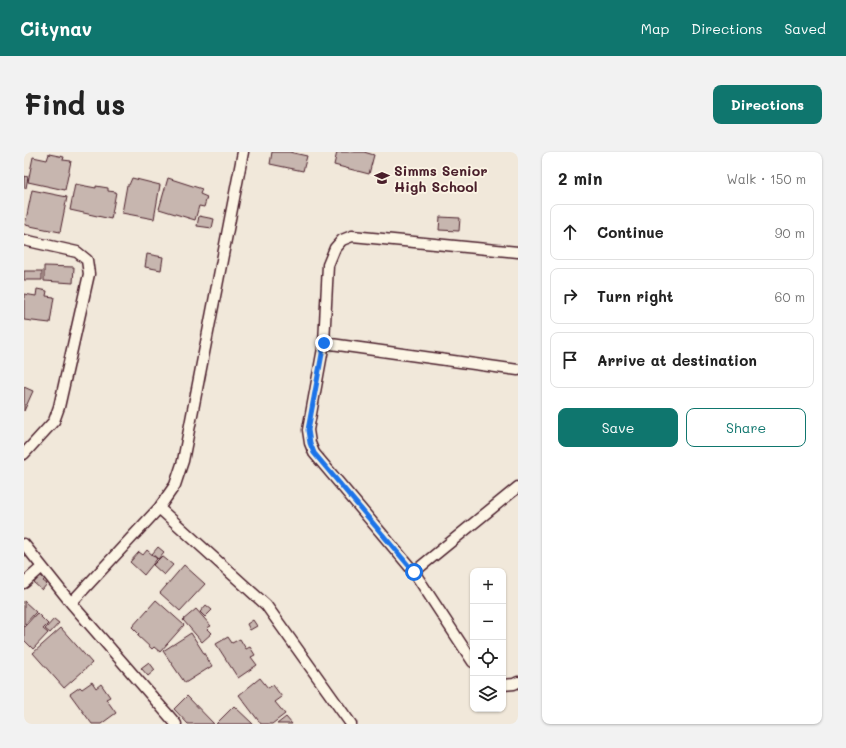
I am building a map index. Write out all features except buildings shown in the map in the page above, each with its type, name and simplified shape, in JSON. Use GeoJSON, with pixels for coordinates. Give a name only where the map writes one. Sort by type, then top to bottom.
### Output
{"type":"FeatureCollection","features":[{"type":"Feature","properties":{"kind":"street"},"geometry":{"type":"LineString","coordinates":[[71,603],[159,508],[174,485],[183,461],[243,152]]}},
{"type":"Feature","properties":{"kind":"street"},"geometry":{"type":"LineString","coordinates":[[470,657],[414,572],[314,453],[310,443],[308,430],[324,343],[328,265],[335,248],[342,240],[352,236],[518,252]]}},
{"type":"Feature","properties":{"kind":"street"},"geometry":{"type":"LineString","coordinates":[[24,240],[77,252],[87,260],[89,274],[54,422],[24,454]]}},
{"type":"Feature","properties":{"kind":"street"},"geometry":{"type":"LineString","coordinates":[[324,343],[518,370]]}},
{"type":"Feature","properties":{"kind":"street"},"geometry":{"type":"LineString","coordinates":[[414,572],[518,487]]}},
{"type":"Feature","properties":{"kind":"street"},"geometry":{"type":"LineString","coordinates":[[159,508],[266,606],[352,724]]}},
{"type":"Feature","properties":{"kind":"street"},"geometry":{"type":"LineString","coordinates":[[24,544],[71,603],[176,724]]}},
{"type":"Feature","properties":{"kind":"street"},"geometry":{"type":"LineString","coordinates":[[24,583],[42,567]]}},
{"type":"Feature","properties":{"kind":"street"},"geometry":{"type":"LineString","coordinates":[[506,685],[518,682]]}},
{"type":"Feature","properties":{"kind":"place","name":"Simms Senior High School"},"geometry":{"type":"Point","coordinates":[382,178]}},
{"type":"Feature","properties":{"kind":"route"},"geometry":{"type":"LineString","coordinates":[[324,343],[308,430],[310,443],[314,453],[414,572]]}}]}
